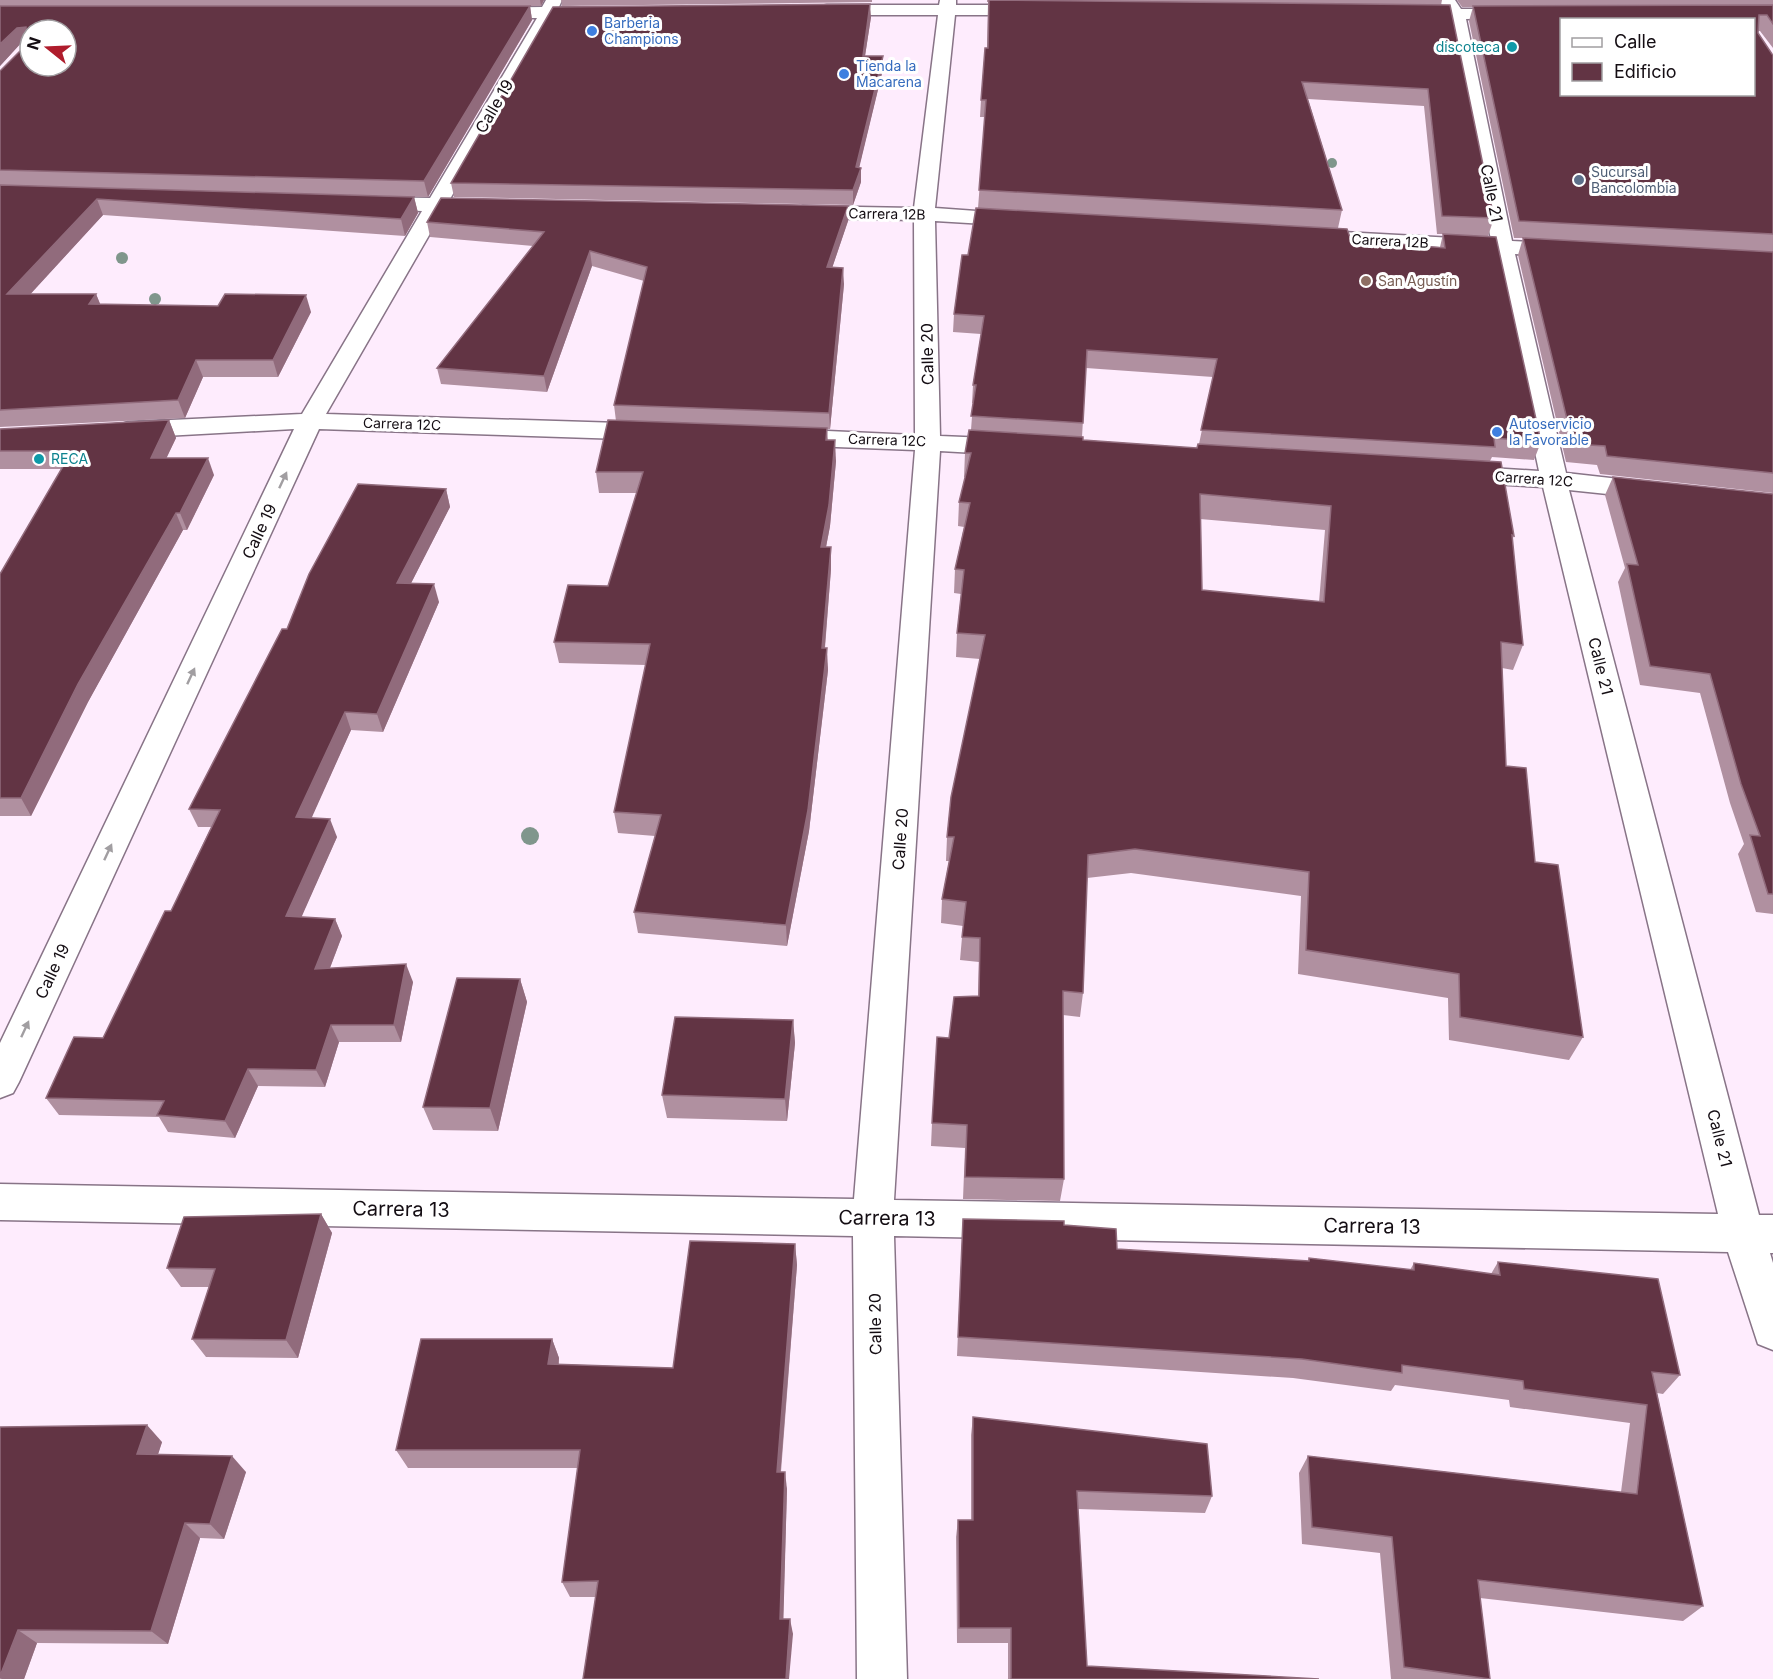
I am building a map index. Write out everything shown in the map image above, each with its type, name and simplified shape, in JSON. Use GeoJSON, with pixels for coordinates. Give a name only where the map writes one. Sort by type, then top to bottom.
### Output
{"type":"FeatureCollection","features":[{"type":"Feature","properties":{"kind":"street"},"geometry":{"type":"LineString","coordinates":[[808,10],[949,5],[1055,10]]}},
{"type":"Feature","properties":{"kind":"street","name":"Calle 20"},"geometry":{"type":"LineString","coordinates":[[882,1679],[873,1217],[928,442],[924,214],[949,5]]}},
{"type":"Feature","properties":{"kind":"street"},"geometry":{"type":"LineString","coordinates":[[465,13],[551,6],[607,12]]}},
{"type":"Feature","properties":{"kind":"street","name":"Calle 19"},"geometry":{"type":"LineString","coordinates":[[0,1082],[310,421],[551,6]]}},
{"type":"Feature","properties":{"kind":"street"},"geometry":{"type":"LineString","coordinates":[[1397,14],[1452,7],[1538,14]]}},
{"type":"Feature","properties":{"kind":"street","name":"Calle 21"},"geometry":{"type":"LineString","coordinates":[[1452,7],[1554,480],[1758,1233],[1773,1330]]}},
{"type":"Feature","properties":{"kind":"street"},"geometry":{"type":"LineString","coordinates":[[353,203],[507,207]]}},
{"type":"Feature","properties":{"kind":"street","name":"Carrera 12B"},"geometry":{"type":"LineString","coordinates":[[781,212],[924,214],[1043,221]]}},
{"type":"Feature","properties":{"kind":"street","name":"Carrera 12B"},"geometry":{"type":"LineString","coordinates":[[1291,235],[1585,251]]}},
{"type":"Feature","properties":{"kind":"street","name":"Carrera 12C"},"geometry":{"type":"LineString","coordinates":[[100,432],[310,421],[679,433]]}},
{"type":"Feature","properties":{"kind":"street","name":"Carrera 12C"},"geometry":{"type":"LineString","coordinates":[[762,436],[1034,448]]}},
{"type":"Feature","properties":{"kind":"street","name":"Carrera 12C"},"geometry":{"type":"LineString","coordinates":[[1436,473],[1554,480],[1681,493]]}},
{"type":"Feature","properties":{"kind":"street","name":"Carrera 13"},"geometry":{"type":"LineString","coordinates":[[0,1202],[1758,1233]]}},
{"type":"Feature","properties":{"kind":"building"},"geometry":{"type":"Polygon","coordinates":[[[989,0],[1450,5],[1494,218],[1442,216],[1428,89],[1302,82],[1342,210],[979,190],[986,100],[981,100],[985,48],[988,48],[989,0]]]}},
{"type":"Feature","properties":{"kind":"building"},"geometry":{"type":"Polygon","coordinates":[[[870,4],[863,56],[883,56],[856,167],[861,168],[853,190],[451,183],[553,7],[870,4]]]}},
{"type":"Feature","properties":{"kind":"building"},"geometry":{"type":"Polygon","coordinates":[[[1773,5],[1773,24],[1767,15],[1759,15],[1758,33],[1773,55],[1773,234],[1519,221],[1473,6],[1773,5]]]}},
{"type":"Feature","properties":{"kind":"building"},"geometry":{"type":"Polygon","coordinates":[[[0,6],[530,6],[424,181],[0,170],[0,71],[18,53],[18,78],[78,78],[78,18],[18,18],[17,28],[0,44],[0,6]]]}},
{"type":"Feature","properties":{"kind":"building"},"geometry":{"type":"Polygon","coordinates":[[[0,185],[414,197],[401,219],[97,199],[7,294],[96,294],[89,304],[218,306],[225,294],[306,295],[273,360],[196,360],[178,400],[0,410],[0,185]]]}},
{"type":"Feature","properties":{"kind":"building"},"geometry":{"type":"Polygon","coordinates":[[[441,198],[848,206],[827,267],[843,268],[829,413],[614,405],[647,267],[590,251],[544,376],[437,368],[544,232],[427,222],[441,198]]]}},
{"type":"Feature","properties":{"kind":"building"},"geometry":{"type":"Polygon","coordinates":[[[976,208],[1347,229],[1351,240],[1445,248],[1443,234],[1496,237],[1541,442],[1494,438],[1495,447],[1201,430],[1217,359],[1087,350],[1083,423],[971,416],[976,385],[973,385],[984,316],[954,314],[962,255],[968,255],[976,208]]]}},
{"type":"Feature","properties":{"kind":"building"},"geometry":{"type":"Polygon","coordinates":[[[1523,238],[1773,252],[1773,473],[1607,456],[1605,446],[1573,444],[1523,238]]]}},
{"type":"Feature","properties":{"kind":"building"},"geometry":{"type":"Polygon","coordinates":[[[169,420],[151,458],[208,458],[180,513],[176,513],[78,684],[21,798],[0,798],[0,574],[72,451],[0,451],[0,429],[169,420]]]}},
{"type":"Feature","properties":{"kind":"building"},"geometry":{"type":"Polygon","coordinates":[[[608,420],[827,428],[826,440],[835,440],[829,505],[821,547],[831,547],[822,648],[827,648],[808,810],[786,925],[634,912],[661,815],[614,812],[650,644],[554,642],[568,585],[608,586],[643,472],[596,472],[608,420]]]}},
{"type":"Feature","properties":{"kind":"building"},"geometry":{"type":"Polygon","coordinates":[[[969,430],[1083,437],[1083,440],[1197,448],[1198,444],[1501,462],[1514,536],[1512,535],[1523,645],[1501,642],[1506,766],[1526,768],[1535,862],[1558,865],[1583,1037],[1460,1017],[1459,974],[1306,950],[1309,872],[1135,849],[1088,855],[1083,993],[1063,991],[1064,1179],[965,1177],[967,1125],[932,1123],[937,1037],[949,1038],[954,997],[979,996],[980,938],[962,937],[966,902],[942,899],[954,837],[947,837],[951,797],[985,635],[957,633],[964,570],[955,569],[970,503],[959,502],[971,453],[965,453],[969,430]],[[1200,494],[1202,590],[1324,602],[1331,506],[1200,494]]]}},
{"type":"Feature","properties":{"kind":"building"},"geometry":{"type":"Polygon","coordinates":[[[1613,477],[1773,494],[1773,894],[1768,894],[1750,835],[1760,836],[1741,784],[1710,674],[1650,666],[1627,564],[1638,565],[1613,477]]]}},
{"type":"Feature","properties":{"kind":"building"},"geometry":{"type":"Polygon","coordinates":[[[358,484],[446,489],[397,583],[434,584],[377,714],[345,712],[296,817],[330,819],[286,916],[335,919],[315,969],[406,964],[394,1025],[331,1025],[316,1070],[248,1069],[225,1121],[157,1115],[164,1101],[46,1098],[74,1037],[103,1038],[165,911],[171,911],[220,810],[189,809],[282,629],[287,629],[309,574],[358,484]]]}},
{"type":"Feature","properties":{"kind":"building"},"geometry":{"type":"Polygon","coordinates":[[[457,978],[520,979],[490,1108],[423,1107],[457,978]]]}},
{"type":"Feature","properties":{"kind":"building"},"geometry":{"type":"Polygon","coordinates":[[[675,1017],[793,1020],[785,1099],[662,1095],[675,1017]]]}},
{"type":"Feature","properties":{"kind":"building"},"geometry":{"type":"Polygon","coordinates":[[[321,1214],[286,1340],[192,1339],[215,1269],[167,1268],[184,1217],[321,1214]]]}},
{"type":"Feature","properties":{"kind":"building"},"geometry":{"type":"Polygon","coordinates":[[[963,1219],[1064,1221],[1064,1225],[1116,1229],[1117,1249],[1309,1261],[1309,1258],[1414,1270],[1414,1263],[1500,1275],[1498,1262],[1658,1279],[1680,1375],[1652,1372],[1703,1606],[1478,1580],[1490,1679],[1404,1667],[1392,1537],[1312,1527],[1308,1456],[1637,1494],[1647,1405],[1524,1389],[1523,1381],[1402,1365],[1402,1373],[1302,1359],[958,1337],[963,1219]]]}},
{"type":"Feature","properties":{"kind":"building"},"geometry":{"type":"Polygon","coordinates":[[[690,1241],[795,1244],[777,1472],[785,1472],[780,1619],[790,1619],[786,1679],[583,1679],[598,1581],[562,1582],[580,1450],[396,1450],[421,1339],[552,1339],[548,1364],[673,1368],[690,1241]]]}},
{"type":"Feature","properties":{"kind":"building"},"geometry":{"type":"Polygon","coordinates":[[[973,1417],[1207,1444],[1212,1496],[1077,1491],[1087,1666],[1319,1679],[1011,1679],[1011,1628],[959,1628],[958,1520],[973,1520],[973,1417]]]}},
{"type":"Feature","properties":{"kind":"building"},"geometry":{"type":"Polygon","coordinates":[[[147,1425],[137,1454],[232,1456],[210,1524],[185,1523],[151,1631],[18,1630],[0,1676],[0,1427],[147,1425]]]}},
{"type":"Feature","properties":{"kind":"place","name":"Barberia Champions"},"geometry":{"type":"Point","coordinates":[592,31]}},
{"type":"Feature","properties":{"kind":"place","name":"discoteca"},"geometry":{"type":"Point","coordinates":[1512,47]}},
{"type":"Feature","properties":{"kind":"place","name":"Tienda la Macarena"},"geometry":{"type":"Point","coordinates":[844,74]}},
{"type":"Feature","properties":{"kind":"place","name":"Sucursal Bancolombia"},"geometry":{"type":"Point","coordinates":[1579,180]}},
{"type":"Feature","properties":{"kind":"place","name":"San Agustín"},"geometry":{"type":"Point","coordinates":[1366,281]}},
{"type":"Feature","properties":{"kind":"place","name":"Autoservicio la Favorable"},"geometry":{"type":"Point","coordinates":[1497,432]}},
{"type":"Feature","properties":{"kind":"place","name":"RECA"},"geometry":{"type":"Point","coordinates":[39,459]}}]}
